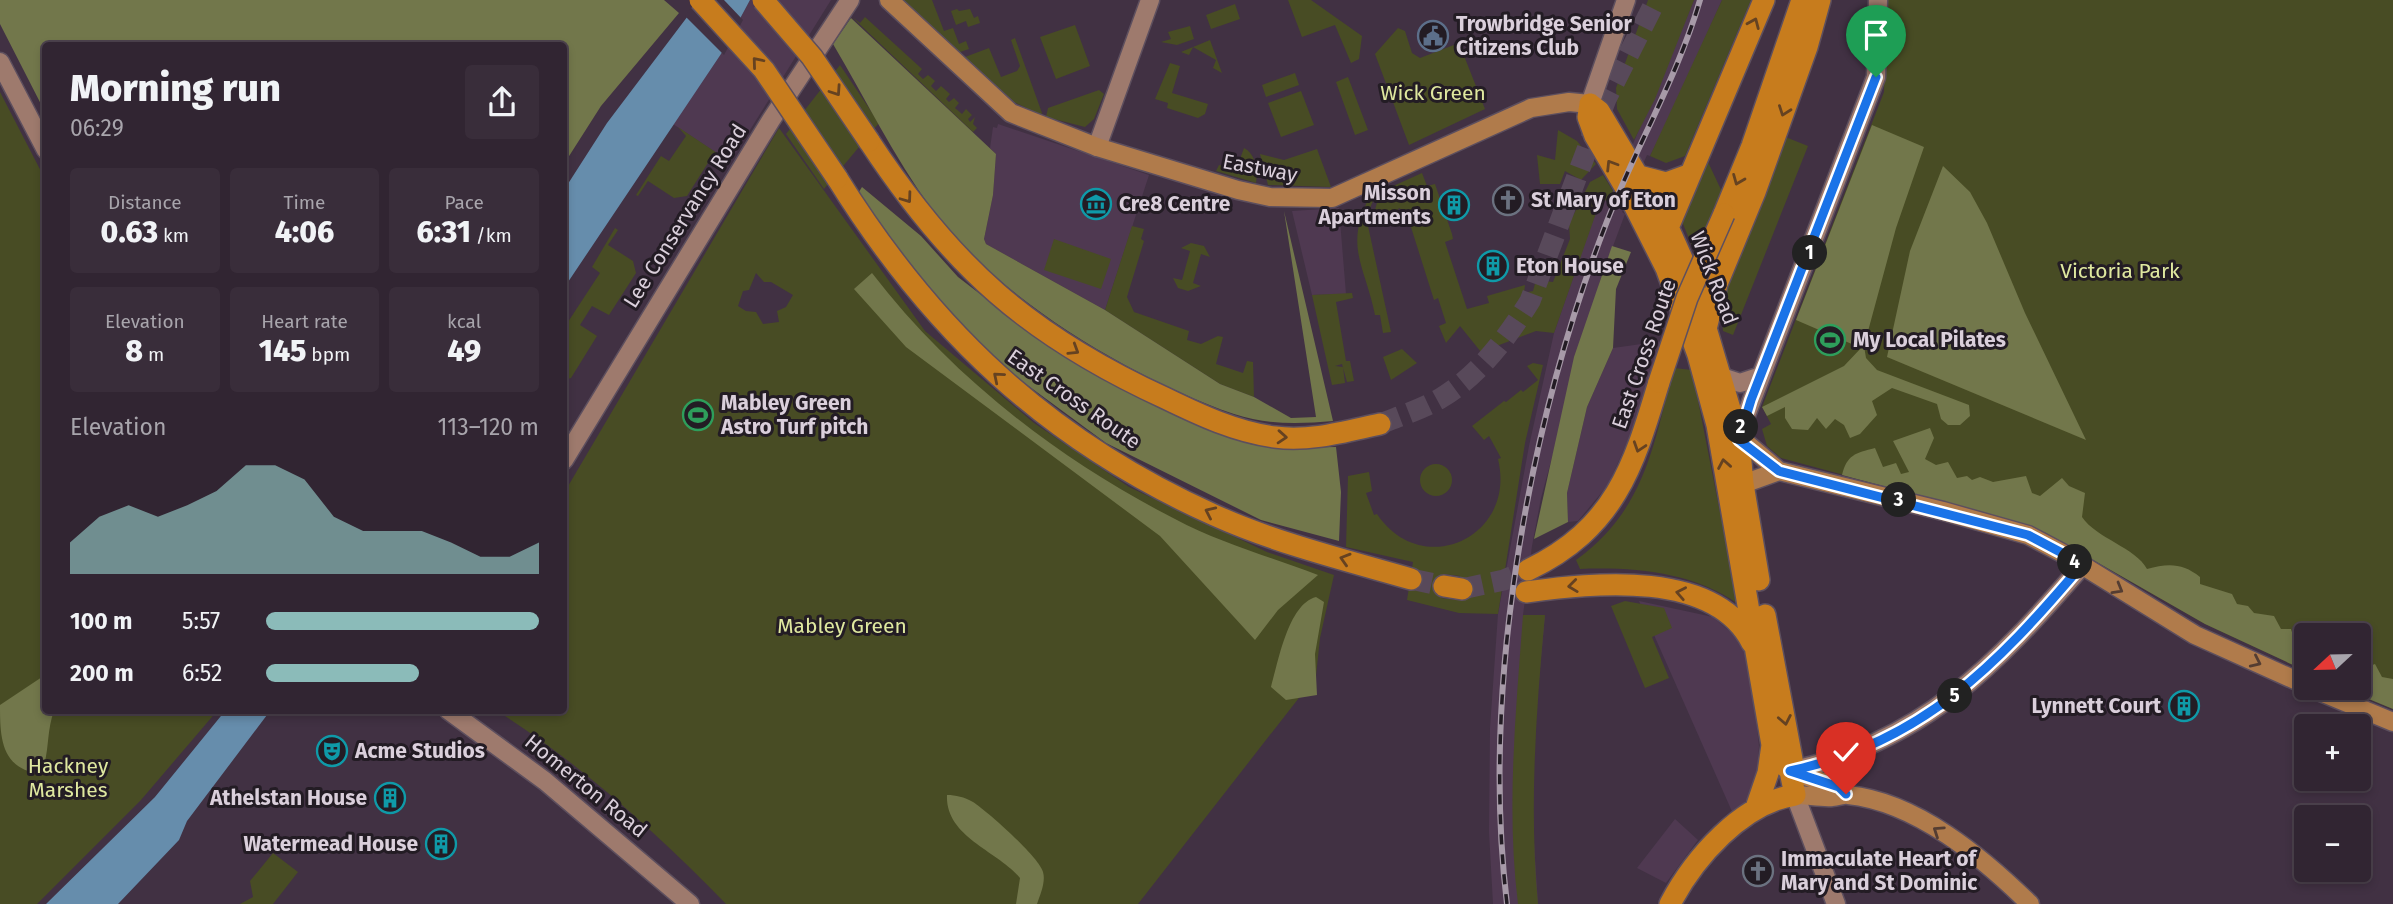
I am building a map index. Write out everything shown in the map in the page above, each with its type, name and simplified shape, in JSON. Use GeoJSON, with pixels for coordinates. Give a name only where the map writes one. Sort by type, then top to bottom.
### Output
{"type":"FeatureCollection","features":[{"type":"Feature","properties":{"kind":"highway","name":"East Cross Route"},"geometry":{"type":"LineString","coordinates":[[700,0],[764,70],[892,262],[942,321],[987,368],[1068,431],[1152,483],[1214,515],[1411,579]]}},
{"type":"Feature","properties":{"kind":"highway","name":"East Cross Route"},"geometry":{"type":"LineString","coordinates":[[763,0],[812,57],[907,198],[960,261],[1013,308],[1089,360],[1216,422],[1260,434],[1292,438],[1380,424]]}},
{"type":"Feature","properties":{"kind":"highway"},"geometry":{"type":"LineString","coordinates":[[1666,268],[1664,247],[1667,225],[1764,0]]}},
{"type":"Feature","properties":{"kind":"highway","name":"East Cross Route"},"geometry":{"type":"LineString","coordinates":[[1528,570],[1572,545],[1613,502],[1634,460],[1687,298],[1752,146],[1802,0]]}},
{"type":"Feature","properties":{"kind":"highway"},"geometry":{"type":"LineString","coordinates":[[1707,325],[1717,284],[1755,192],[1821,0]]}},
{"type":"Feature","properties":{"kind":"highway","name":"Wick Road"},"geometry":{"type":"LineString","coordinates":[[1790,771],[1778,758],[1772,745],[1731,506],[1705,380],[1666,268],[1625,187],[1595,136],[1588,117],[1590,104],[1599,111],[1667,225],[1707,325],[1723,377],[1738,438],[1743,484],[1789,740],[1790,771],[1795,795]]}},
{"type":"Feature","properties":{"kind":"highway"},"geometry":{"type":"LineString","coordinates":[[1639,176],[1666,183],[1688,175]]}},
{"type":"Feature","properties":{"kind":"highway"},"geometry":{"type":"LineString","coordinates":[[1526,592],[1597,583],[1690,594],[1706,600],[1737,619],[1757,654]]}},
{"type":"Feature","properties":{"kind":"highway"},"geometry":{"type":"LineString","coordinates":[[1756,808],[1768,773],[1772,745]]}},
{"type":"Feature","properties":{"kind":"highway"},"geometry":{"type":"LineString","coordinates":[[1670,904],[1695,865],[1756,808],[1795,795]]}},
{"type":"Feature","properties":{"kind":"main road","name":"Eastway"},"geometry":{"type":"LineString","coordinates":[[889,0],[1011,113],[1097,147],[1258,195],[1323,199],[1353,190],[1531,108],[1569,102],[1590,104]]}},
{"type":"Feature","properties":{"kind":"main road"},"geometry":{"type":"LineString","coordinates":[[1738,438],[1779,471],[2028,535],[2064,554],[2194,635],[2294,680]]}},
{"type":"Feature","properties":{"kind":"main road"},"geometry":{"type":"LineString","coordinates":[[1731,506],[1743,484],[1779,471]]}},
{"type":"Feature","properties":{"kind":"main road"},"geometry":{"type":"LineString","coordinates":[[2340,700],[2393,722]]}},
{"type":"Feature","properties":{"kind":"main road"},"geometry":{"type":"LineString","coordinates":[[1790,771],[1839,787],[1846,794],[1894,808],[1926,823],[2003,878],[2030,904]]}},
{"type":"Feature","properties":{"kind":"main road"},"geometry":{"type":"LineString","coordinates":[[1795,795],[1836,797],[1846,794]]}},
{"type":"Feature","properties":{"kind":"street","name":"Lee Conservancy Road"},"geometry":{"type":"LineString","coordinates":[[567,455],[771,120],[850,0]]}},
{"type":"Feature","properties":{"kind":"street"},"geometry":{"type":"LineString","coordinates":[[1097,147],[1150,0]]}},
{"type":"Feature","properties":{"kind":"street"},"geometry":{"type":"LineString","coordinates":[[1590,104],[1626,0]]}},
{"type":"Feature","properties":{"kind":"street"},"geometry":{"type":"LineString","coordinates":[[1738,438],[1876,77],[1878,0]]}},
{"type":"Feature","properties":{"kind":"street"},"geometry":{"type":"LineString","coordinates":[[0,62],[42,142]]}},
{"type":"Feature","properties":{"kind":"street"},"geometry":{"type":"LineString","coordinates":[[1723,377],[1740,383],[1761,376]]}},
{"type":"Feature","properties":{"kind":"street"},"geometry":{"type":"LineString","coordinates":[[1790,771],[1823,764],[1925,718],[1990,666],[2081,566]]}},
{"type":"Feature","properties":{"kind":"street","name":"Homerton Road"},"geometry":{"type":"LineString","coordinates":[[453,714],[537,775],[690,904]]}},
{"type":"Feature","properties":{"kind":"street","name":"Wick Road"},"geometry":{"type":"LineString","coordinates":[[1795,795],[1836,904]]}},
{"type":"Feature","properties":{"kind":"shaded area"},"geometry":{"type":"Polygon","coordinates":[[[750,0],[831,0],[730,162],[673,124],[721,54],[750,0]]]}},
{"type":"Feature","properties":{"kind":"shaded area"},"geometry":{"type":"Polygon","coordinates":[[[1694,0],[1722,0],[1672,112],[1650,156],[1647,155],[1622,212],[1625,214],[1600,281],[1541,498],[1532,546],[1523,615],[1545,615],[1535,722],[1532,811],[1538,904],[1493,904],[1489,832],[1490,728],[1498,614],[1529,446],[1554,333],[1601,198],[1608,201],[1613,191],[1694,0]]]}},
{"type":"Feature","properties":{"kind":"shaded area"},"geometry":{"type":"Polygon","coordinates":[[[998,124],[1149,175],[1105,310],[986,244],[984,239],[993,195],[996,154],[990,148],[993,127],[997,128],[998,124]]]}},
{"type":"Feature","properties":{"kind":"shaded area"},"geometry":{"type":"Polygon","coordinates":[[[1339,208],[1346,294],[1312,295],[1292,211],[1339,208]]]}},
{"type":"Feature","properties":{"kind":"shaded area"},"geometry":{"type":"Polygon","coordinates":[[[1663,341],[1634,427],[1608,485],[1578,521],[1568,522],[1567,493],[1587,407],[1613,348],[1663,341]]]}},
{"type":"Feature","properties":{"kind":"shaded area"},"geometry":{"type":"Polygon","coordinates":[[[1639,601],[1713,617],[1736,637],[1750,662],[1759,746],[1757,778],[1752,793],[1734,816],[1639,601]]]}},
{"type":"Feature","properties":{"kind":"shaded area"},"geometry":{"type":"Polygon","coordinates":[[[1675,819],[1698,840],[1666,883],[1637,868],[1675,819]]]}},
{"type":"Feature","properties":{"kind":"green space"},"geometry":{"type":"Polygon","coordinates":[[[0,0],[664,0],[679,13],[601,106],[567,159],[567,42],[42,42],[42,106],[0,24],[0,0]]]}},
{"type":"Feature","properties":{"kind":"green space"},"geometry":{"type":"Polygon","coordinates":[[[903,0],[932,0],[944,31],[953,28],[959,44],[966,41],[969,49],[960,52],[903,0]]]}},
{"type":"Feature","properties":{"kind":"green space"},"geometry":{"type":"Polygon","coordinates":[[[1288,0],[1311,0],[1362,36],[1359,59],[1351,63],[1335,25],[1302,37],[1288,0]]]}},
{"type":"Feature","properties":{"kind":"green space"},"geometry":{"type":"Polygon","coordinates":[[[1648,0],[1694,0],[1655,99],[1634,140],[1617,109],[1616,88],[1648,0]]]}},
{"type":"Feature","properties":{"kind":"green space"},"geometry":{"type":"Polygon","coordinates":[[[1722,0],[1751,0],[1685,156],[1666,163],[1650,156],[1722,0]]]}},
{"type":"Feature","properties":{"kind":"green space","name":"Victoria Park"},"geometry":{"type":"Polygon","coordinates":[[[1886,0],[2393,0],[2393,709],[2371,700],[2371,623],[2294,623],[2294,665],[2205,624],[2046,533],[1988,514],[1781,458],[1767,446],[1762,429],[1771,424],[1762,407],[1884,92],[1886,0]]]}},
{"type":"Feature","properties":{"kind":"green space"},"geometry":{"type":"Polygon","coordinates":[[[1235,4],[1240,19],[1211,29],[1206,15],[1235,4]]]}},
{"type":"Feature","properties":{"kind":"green space"},"geometry":{"type":"Polygon","coordinates":[[[970,9],[974,18],[978,16],[980,23],[968,27],[966,21],[956,25],[951,11],[970,9]]]}},
{"type":"Feature","properties":{"kind":"green space"},"geometry":{"type":"Polygon","coordinates":[[[852,17],[860,23],[865,17],[922,69],[918,74],[923,79],[928,75],[935,81],[931,86],[936,91],[941,86],[950,94],[946,99],[949,102],[954,98],[959,103],[955,108],[962,114],[966,109],[972,115],[968,119],[970,122],[975,117],[973,124],[977,128],[973,132],[852,17]]]}},
{"type":"Feature","properties":{"kind":"green space"},"geometry":{"type":"Polygon","coordinates":[[[851,18],[996,154],[993,195],[984,239],[986,244],[1105,310],[1220,384],[1254,397],[1291,418],[1316,417],[1284,211],[1333,421],[1296,423],[1258,420],[1234,414],[1194,398],[1152,379],[1068,331],[991,273],[958,241],[917,189],[833,44],[851,18]]]}},
{"type":"Feature","properties":{"kind":"green space"},"geometry":{"type":"Polygon","coordinates":[[[1075,25],[1090,66],[1056,79],[1040,37],[1075,25]]]}},
{"type":"Feature","properties":{"kind":"green space"},"geometry":{"type":"Polygon","coordinates":[[[1190,26],[1194,39],[1177,45],[1161,42],[1171,39],[1168,32],[1190,26]]]}},
{"type":"Feature","properties":{"kind":"green space","name":"Wick Green"},"geometry":{"type":"Polygon","coordinates":[[[1398,28],[1405,31],[1412,53],[1420,58],[1459,43],[1485,109],[1409,145],[1375,54],[1398,28]]]}},
{"type":"Feature","properties":{"kind":"green space"},"geometry":{"type":"Polygon","coordinates":[[[1015,38],[1041,115],[1014,102],[965,57],[989,48],[1001,77],[1017,71],[1020,66],[1011,40],[1015,38]]]}},
{"type":"Feature","properties":{"kind":"green space"},"geometry":{"type":"Polygon","coordinates":[[[1210,40],[1222,73],[1213,68],[1216,60],[1193,47],[1210,40]]]}},
{"type":"Feature","properties":{"kind":"green space"},"geometry":{"type":"Polygon","coordinates":[[[1193,47],[1189,55],[1181,52],[1193,47]]]}},
{"type":"Feature","properties":{"kind":"green space"},"geometry":{"type":"Polygon","coordinates":[[[1170,63],[1180,66],[1172,93],[1208,104],[1205,114],[1198,118],[1167,108],[1168,103],[1155,99],[1170,63]]]}},
{"type":"Feature","properties":{"kind":"green space"},"geometry":{"type":"Polygon","coordinates":[[[840,65],[879,123],[824,189],[786,134],[840,65]]]}},
{"type":"Feature","properties":{"kind":"green space"},"geometry":{"type":"Polygon","coordinates":[[[1295,73],[1299,85],[1266,97],[1262,85],[1295,73]]]}},
{"type":"Feature","properties":{"kind":"green space"},"geometry":{"type":"Polygon","coordinates":[[[1348,77],[1368,130],[1355,135],[1336,82],[1348,77]]]}},
{"type":"Feature","properties":{"kind":"green space"},"geometry":{"type":"Polygon","coordinates":[[[1099,90],[1104,94],[1094,119],[1085,127],[1046,117],[1048,108],[1099,90]]]}},
{"type":"Feature","properties":{"kind":"green space"},"geometry":{"type":"Polygon","coordinates":[[[1301,91],[1314,125],[1281,137],[1268,103],[1301,91]]]}},
{"type":"Feature","properties":{"kind":"green space","name":"Hackney Marshes"},"geometry":{"type":"Polygon","coordinates":[[[0,92],[42,173],[42,714],[214,714],[141,800],[37,904],[0,904],[0,92]]]}},
{"type":"Feature","properties":{"kind":"green space"},"geometry":{"type":"Polygon","coordinates":[[[1872,125],[1924,147],[1896,228],[1864,346],[1866,358],[1877,370],[1969,405],[1970,416],[1960,425],[1948,425],[1941,419],[1937,404],[1892,388],[1872,401],[1877,415],[1860,434],[1850,438],[1844,425],[1835,419],[1826,429],[1817,418],[1808,430],[1792,429],[1785,418],[1785,407],[1767,416],[1762,407],[1844,366],[1861,348],[1796,320],[1872,125]]]}},
{"type":"Feature","properties":{"kind":"green space"},"geometry":{"type":"Polygon","coordinates":[[[678,127],[723,157],[721,159],[713,155],[687,196],[674,198],[648,181],[638,196],[636,195],[661,156],[669,161],[686,136],[678,127]]]}},
{"type":"Feature","properties":{"kind":"green space","name":"Mabley Green"},"geometry":{"type":"Polygon","coordinates":[[[779,128],[925,331],[1034,423],[1129,487],[1267,552],[1334,575],[1320,638],[1316,676],[1138,904],[726,904],[617,800],[528,731],[502,714],[567,714],[567,488],[779,128]],[[756,273],[749,290],[743,291],[738,306],[746,311],[756,312],[763,324],[779,322],[777,311],[786,307],[793,295],[771,282],[764,282],[756,273]]]}},
{"type":"Feature","properties":{"kind":"green space"},"geometry":{"type":"Polygon","coordinates":[[[1558,130],[1577,141],[1596,164],[1581,180],[1565,171],[1560,184],[1540,184],[1537,155],[1555,160],[1558,130]]]}},
{"type":"Feature","properties":{"kind":"green space"},"geometry":{"type":"Polygon","coordinates":[[[1783,136],[1808,146],[1733,335],[1723,331],[1721,304],[1783,136]]]}},
{"type":"Feature","properties":{"kind":"green space"},"geometry":{"type":"Polygon","coordinates":[[[1244,148],[1255,163],[1256,183],[1216,171],[1219,165],[1236,170],[1244,148]]]}},
{"type":"Feature","properties":{"kind":"green space"},"geometry":{"type":"Polygon","coordinates":[[[1317,149],[1331,187],[1268,185],[1260,154],[1284,160],[1317,149]]]}},
{"type":"Feature","properties":{"kind":"green space"},"geometry":{"type":"Polygon","coordinates":[[[1708,162],[1723,194],[1696,256],[1681,219],[1708,162]]]}},
{"type":"Feature","properties":{"kind":"green space"},"geometry":{"type":"Polygon","coordinates":[[[1943,166],[1970,192],[1987,223],[2025,313],[2086,440],[1887,357],[1910,251],[1943,166]]]}},
{"type":"Feature","properties":{"kind":"green space"},"geometry":{"type":"Polygon","coordinates":[[[1422,173],[1427,186],[1435,184],[1452,234],[1453,239],[1445,242],[1467,309],[1489,303],[1487,296],[1525,285],[1524,293],[1533,291],[1536,280],[1553,282],[1570,239],[1569,224],[1590,182],[1603,175],[1613,191],[1608,201],[1601,199],[1554,333],[1536,331],[1481,352],[1460,326],[1446,343],[1439,326],[1446,323],[1438,298],[1434,300],[1410,224],[1414,217],[1399,208],[1394,217],[1371,224],[1380,192],[1422,173]]]}},
{"type":"Feature","properties":{"kind":"green space"},"geometry":{"type":"Polygon","coordinates":[[[862,187],[921,236],[958,277],[1046,345],[1156,404],[1250,444],[1282,448],[1336,447],[1341,492],[1339,541],[1261,520],[1106,443],[1007,370],[919,282],[857,195],[862,187]]]}},
{"type":"Feature","properties":{"kind":"green space"},"geometry":{"type":"Polygon","coordinates":[[[1371,194],[1373,201],[1368,213],[1368,226],[1391,332],[1383,333],[1380,315],[1375,315],[1357,242],[1358,228],[1371,194]]]}},
{"type":"Feature","properties":{"kind":"green space"},"geometry":{"type":"Polygon","coordinates":[[[1132,226],[1144,229],[1141,239],[1144,241],[1127,297],[1134,312],[1189,331],[1187,340],[1201,344],[1218,336],[1223,337],[1216,364],[1243,373],[1247,361],[1253,362],[1254,397],[1220,384],[1105,310],[1132,226]]]}},
{"type":"Feature","properties":{"kind":"green space"},"geometry":{"type":"Polygon","coordinates":[[[615,228],[618,230],[608,245],[633,261],[636,273],[609,315],[592,306],[580,325],[597,336],[571,378],[567,379],[567,323],[600,273],[592,267],[615,228]]]}},
{"type":"Feature","properties":{"kind":"green space"},"geometry":{"type":"Polygon","coordinates":[[[1054,239],[1111,259],[1101,289],[1044,270],[1054,239]]]}},
{"type":"Feature","properties":{"kind":"green space"},"geometry":{"type":"Polygon","coordinates":[[[1191,243],[1204,246],[1210,257],[1201,254],[1193,283],[1201,286],[1188,291],[1178,288],[1173,278],[1182,280],[1190,251],[1181,248],[1191,243]]]}},
{"type":"Feature","properties":{"kind":"green space"},"geometry":{"type":"Polygon","coordinates":[[[1612,246],[1631,252],[1616,289],[1613,348],[1587,407],[1567,493],[1568,522],[1534,539],[1574,357],[1612,246]]]}},
{"type":"Feature","properties":{"kind":"green space"},"geometry":{"type":"Polygon","coordinates":[[[872,273],[936,347],[972,381],[1049,442],[1090,470],[1192,528],[1318,575],[1278,610],[1255,640],[1160,536],[906,347],[854,289],[872,273]]]}},
{"type":"Feature","properties":{"kind":"green space"},"geometry":{"type":"Polygon","coordinates":[[[1352,293],[1353,298],[1336,302],[1346,361],[1350,361],[1354,381],[1347,382],[1343,368],[1345,383],[1332,385],[1312,295],[1352,293]]]}},
{"type":"Feature","properties":{"kind":"green space"},"geometry":{"type":"Polygon","coordinates":[[[1402,349],[1417,363],[1391,380],[1383,357],[1402,349]]]}},
{"type":"Feature","properties":{"kind":"green space"},"geometry":{"type":"Polygon","coordinates":[[[1533,363],[1543,365],[1525,443],[1498,614],[1459,613],[1407,600],[1413,562],[1346,547],[1348,476],[1369,472],[1372,491],[1366,493],[1374,515],[1377,514],[1396,534],[1418,545],[1440,547],[1462,541],[1480,528],[1493,510],[1500,487],[1498,459],[1501,458],[1489,436],[1484,440],[1472,426],[1504,401],[1521,390],[1523,392],[1538,380],[1527,366],[1533,363]],[[1443,574],[1441,598],[1458,600],[1460,576],[1443,574]]]}},
{"type":"Feature","properties":{"kind":"green space"},"geometry":{"type":"Polygon","coordinates":[[[1674,368],[1692,370],[1738,604],[1721,593],[1682,578],[1621,569],[1580,569],[1576,560],[1618,519],[1632,497],[1652,449],[1674,368]]]}},
{"type":"Feature","properties":{"kind":"green space"},"geometry":{"type":"Polygon","coordinates":[[[1930,428],[1934,438],[1925,459],[1936,465],[1948,462],[1957,478],[1967,476],[1972,480],[1980,477],[1993,482],[2026,476],[2032,493],[2040,496],[2062,478],[2069,486],[2085,493],[2082,517],[2088,524],[2134,555],[2147,569],[2169,565],[2188,569],[2200,577],[2200,584],[2232,594],[2237,604],[2248,606],[2254,613],[2274,616],[2281,629],[2291,629],[2294,639],[2294,665],[2205,624],[2046,533],[1988,514],[1842,475],[1849,459],[1875,448],[1883,467],[1896,463],[1901,474],[1909,472],[1893,441],[1930,428]]]}},
{"type":"Feature","properties":{"kind":"green space"},"geometry":{"type":"Polygon","coordinates":[[[1436,464],[1447,469],[1452,480],[1447,491],[1436,496],[1425,491],[1420,480],[1425,469],[1436,464]]]}},
{"type":"Feature","properties":{"kind":"green space"},"geometry":{"type":"Polygon","coordinates":[[[1316,597],[1324,602],[1315,654],[1317,695],[1286,700],[1271,687],[1281,650],[1298,611],[1306,602],[1316,597]]]}},
{"type":"Feature","properties":{"kind":"green space"},"geometry":{"type":"Polygon","coordinates":[[[1625,601],[1664,608],[1672,628],[1652,637],[1669,678],[1645,688],[1611,606],[1625,601]]]}},
{"type":"Feature","properties":{"kind":"green space"},"geometry":{"type":"Polygon","coordinates":[[[1523,615],[1545,615],[1535,759],[1534,831],[1538,904],[1518,904],[1514,868],[1513,759],[1523,615]]]}},
{"type":"Feature","properties":{"kind":"green space"},"geometry":{"type":"Polygon","coordinates":[[[2375,664],[2382,677],[2393,679],[2393,709],[2371,700],[2371,666],[2375,664]]]}},
{"type":"Feature","properties":{"kind":"green space"},"geometry":{"type":"Polygon","coordinates":[[[42,677],[42,714],[53,714],[41,774],[28,771],[10,759],[2,740],[0,705],[42,677]]]}},
{"type":"Feature","properties":{"kind":"green space"},"geometry":{"type":"Polygon","coordinates":[[[947,795],[973,802],[1032,856],[1044,876],[1037,904],[1016,904],[1020,878],[963,833],[954,822],[947,795]]]}},
{"type":"Feature","properties":{"kind":"green space"},"geometry":{"type":"Polygon","coordinates":[[[273,853],[298,872],[273,904],[240,904],[253,897],[250,881],[273,853]]]}},
{"type":"Feature","properties":{"kind":"water"},"geometry":{"type":"Polygon","coordinates":[[[700,0],[750,0],[721,54],[567,284],[567,185],[607,123],[700,0]]]}},
{"type":"Feature","properties":{"kind":"water"},"geometry":{"type":"Polygon","coordinates":[[[223,714],[268,714],[187,821],[179,840],[118,904],[46,904],[155,797],[223,714]]]}},
{"type":"Feature","properties":{"kind":"pier"},"geometry":{"type":"Polygon","coordinates":[[[696,0],[724,0],[743,20],[724,55],[685,16],[696,0]]]}},
{"type":"Feature","properties":{"kind":"tunnel"},"geometry":{"type":"LineString","coordinates":[[1380,424],[1426,406],[1455,389],[1491,355],[1521,315],[1530,301],[1606,99],[1656,0]]}},
{"type":"Feature","properties":{"kind":"tunnel"},"geometry":{"type":"LineString","coordinates":[[1462,589],[1504,580],[1528,570]]}},
{"type":"Feature","properties":{"kind":"tunnel"},"geometry":{"type":"LineString","coordinates":[[1411,579],[1444,586]]}},
{"type":"Feature","properties":{"kind":"railway"},"geometry":{"type":"LineString","coordinates":[[1507,904],[1501,822],[1500,736],[1506,649],[1517,562],[1533,475],[1553,389],[1604,229],[1667,87],[1700,0]]}},
{"type":"Feature","properties":{"kind":"place","name":"Trowbridge Senior Citizens Club"},"geometry":{"type":"Point","coordinates":[1433,36]}},
{"type":"Feature","properties":{"kind":"place","name":"St Mary of Eton"},"geometry":{"type":"Point","coordinates":[1508,200]}},
{"type":"Feature","properties":{"kind":"place","name":"Cre8 Centre"},"geometry":{"type":"Point","coordinates":[1096,204]}},
{"type":"Feature","properties":{"kind":"place","name":"Misson Apartments"},"geometry":{"type":"Point","coordinates":[1454,205]}},
{"type":"Feature","properties":{"kind":"place","name":"Eton House"},"geometry":{"type":"Point","coordinates":[1493,266]}},
{"type":"Feature","properties":{"kind":"place","name":"My Local Pilates"},"geometry":{"type":"Point","coordinates":[1830,340]}},
{"type":"Feature","properties":{"kind":"place","name":"Mabley Green Astro Turf pitch"},"geometry":{"type":"Point","coordinates":[698,415]}},
{"type":"Feature","properties":{"kind":"place","name":"Lynnett Court"},"geometry":{"type":"Point","coordinates":[2184,706]}},
{"type":"Feature","properties":{"kind":"place","name":"Acme Studios"},"geometry":{"type":"Point","coordinates":[332,751]}},
{"type":"Feature","properties":{"kind":"place","name":"Athelstan House"},"geometry":{"type":"Point","coordinates":[390,798]}},
{"type":"Feature","properties":{"kind":"place","name":"Watermead House"},"geometry":{"type":"Point","coordinates":[441,844]}},
{"type":"Feature","properties":{"kind":"place","name":"Immaculate Heart of Mary and St Dominic"},"geometry":{"type":"Point","coordinates":[1758,871]}},
{"type":"Feature","properties":{"kind":"route"},"geometry":{"type":"LineString","coordinates":[[1846,794],[1839,787],[1790,771],[1823,764],[1925,718],[1990,666],[2081,566],[2028,535],[1779,471],[1739,440],[1738,436],[1751,400],[1859,128],[1876,77]]}}]}
